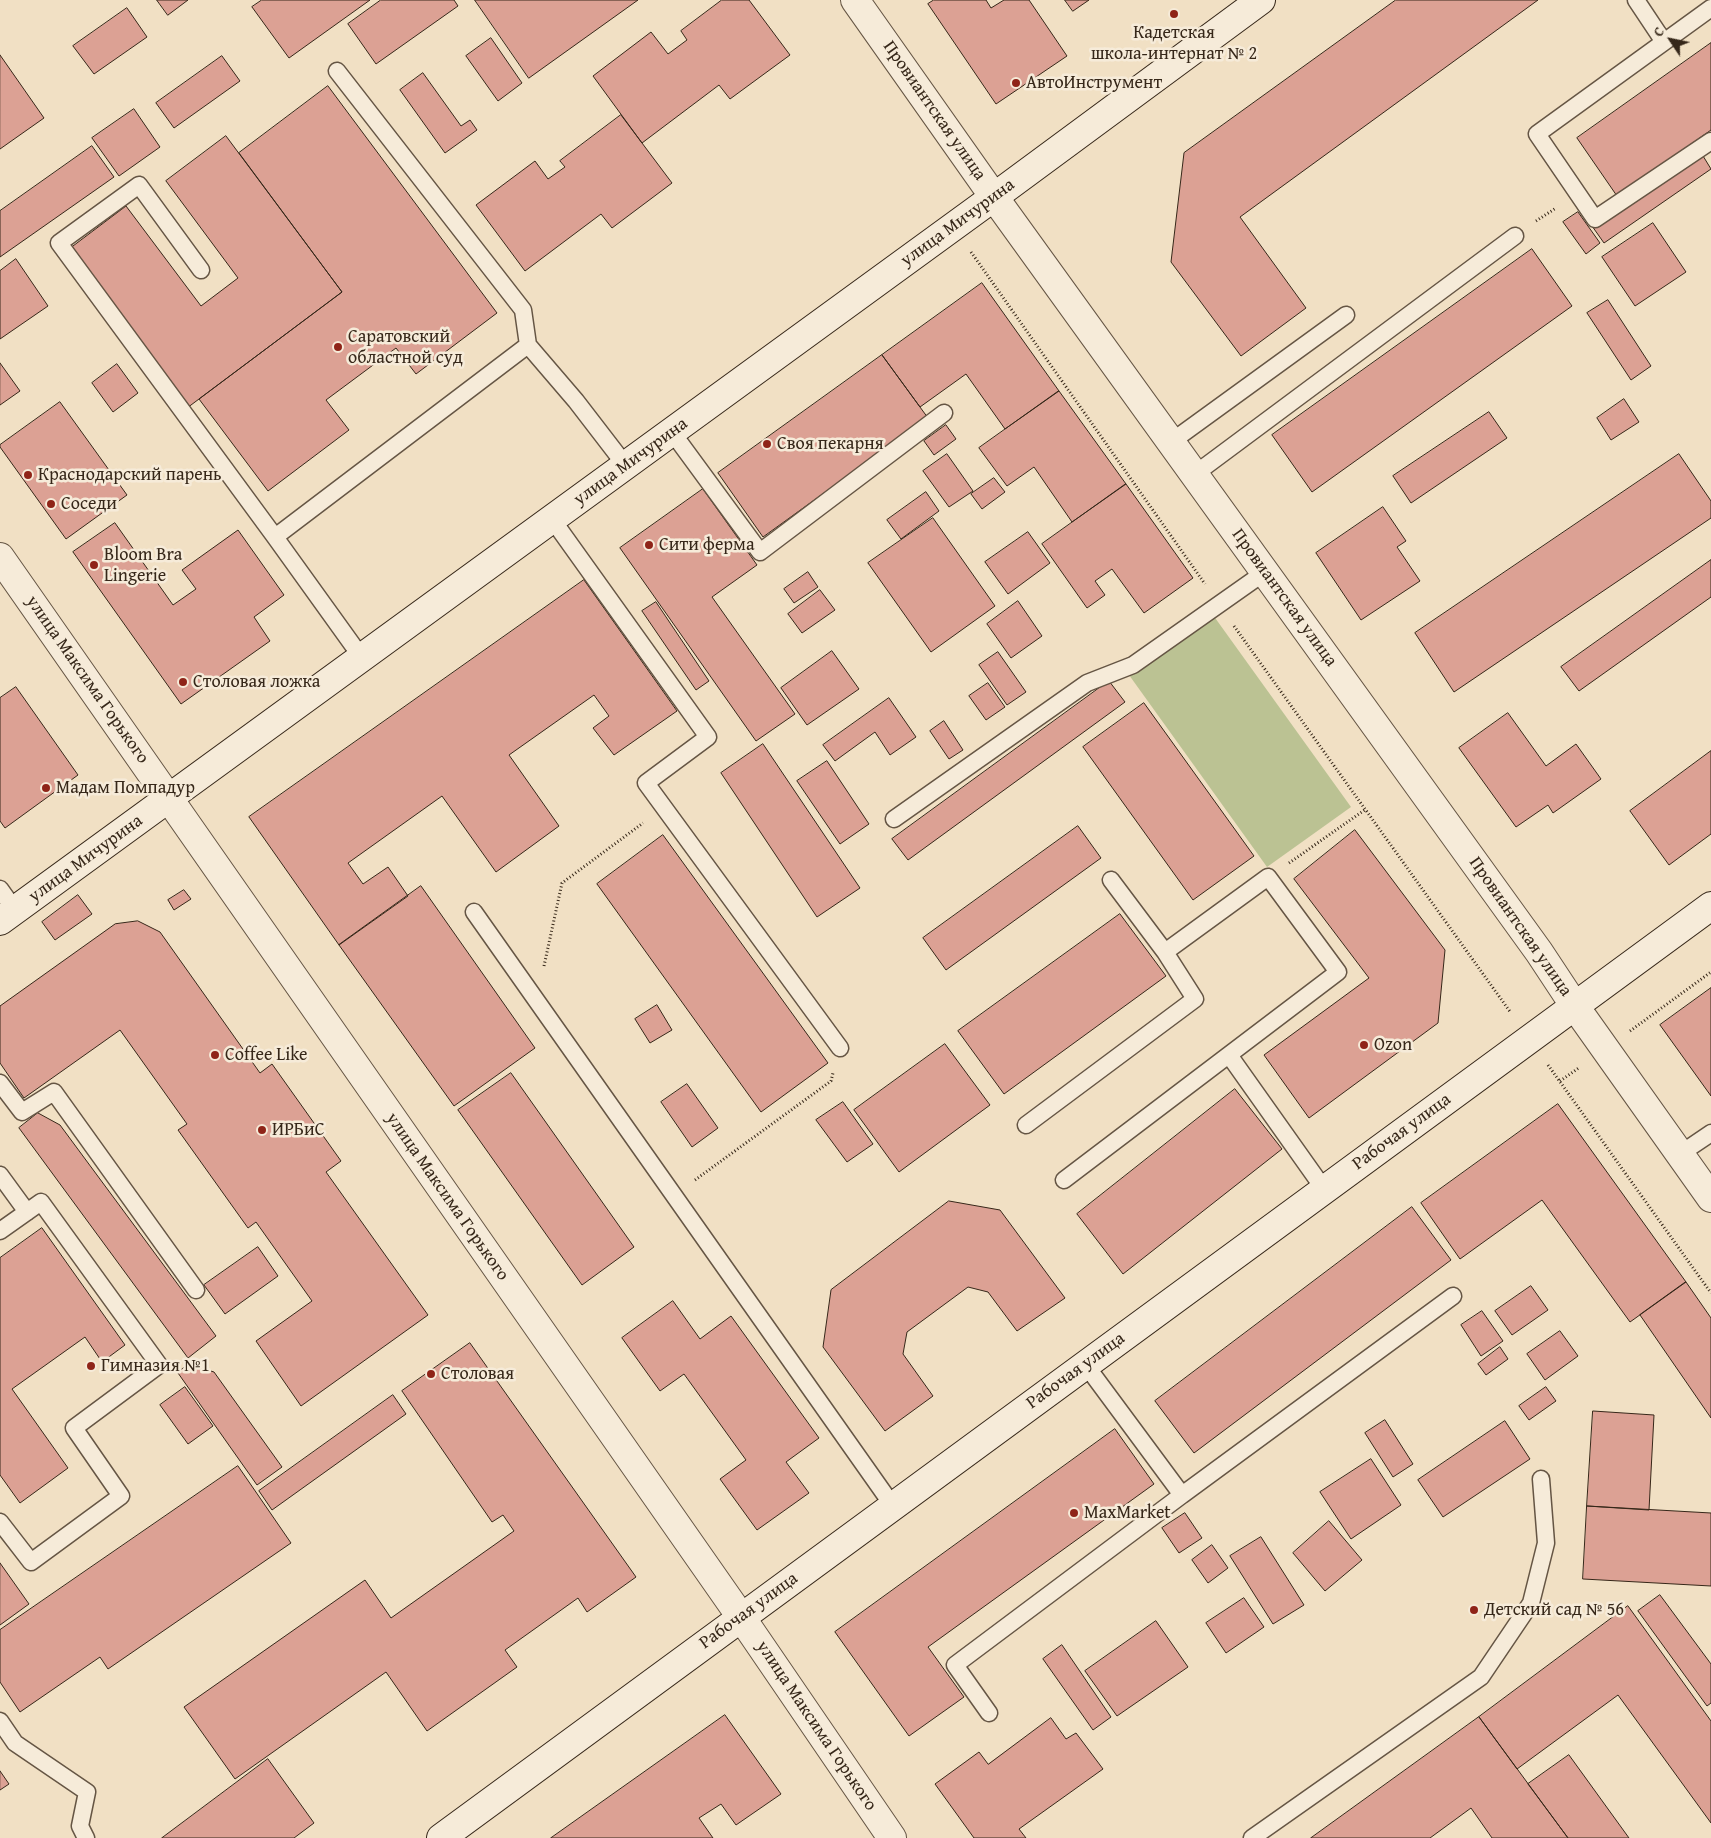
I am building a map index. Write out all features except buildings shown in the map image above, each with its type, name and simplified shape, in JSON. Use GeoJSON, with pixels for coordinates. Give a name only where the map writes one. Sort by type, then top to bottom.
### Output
{"type":"FeatureCollection","features":[{"type":"Feature","properties":{"kind":"street","name":"Провиантская улица"},"geometry":{"type":"LineString","coordinates":[[855,0],[994,197],[1539,952],[1574,1005],[1711,1198]]}},
{"type":"Feature","properties":{"kind":"street","name":"улица Мичурина"},"geometry":{"type":"LineString","coordinates":[[5,906],[170,798],[994,197],[1260,0]]}},
{"type":"Feature","properties":{"kind":"street","name":"улица Максима Горького"},"geometry":{"type":"LineString","coordinates":[[0,557],[741,1617],[892,1838]]}},
{"type":"Feature","properties":{"kind":"street","name":"Рабочая улица"},"geometry":{"type":"LineString","coordinates":[[440,1838],[1711,906]]}},
{"type":"Feature","properties":{"kind":"lane"},"geometry":{"type":"LineString","coordinates":[[1636,0],[1664,42]]}},
{"type":"Feature","properties":{"kind":"lane"},"geometry":{"type":"LineString","coordinates":[[1711,8],[1537,134],[1576,194],[1595,219],[1711,141]]}},
{"type":"Feature","properties":{"kind":"lane"},"geometry":{"type":"LineString","coordinates":[[337,71],[523,310],[528,345],[576,401],[626,466]]}},
{"type":"Feature","properties":{"kind":"lane"},"geometry":{"type":"LineString","coordinates":[[201,270],[139,185],[59,243],[275,536],[362,658]]}},
{"type":"Feature","properties":{"kind":"lane"},"geometry":{"type":"LineString","coordinates":[[1195,474],[1515,236]]}},
{"type":"Feature","properties":{"kind":"lane"},"geometry":{"type":"LineString","coordinates":[[1171,442],[1346,315]]}},
{"type":"Feature","properties":{"kind":"lane"},"geometry":{"type":"LineString","coordinates":[[275,536],[528,345]]}},
{"type":"Feature","properties":{"kind":"lane"},"geometry":{"type":"LineString","coordinates":[[672,432],[760,552],[944,414]]}},
{"type":"Feature","properties":{"kind":"lane"},"geometry":{"type":"LineString","coordinates":[[552,519],[708,737],[646,783],[840,1048]]}},
{"type":"Feature","properties":{"kind":"lane"},"geometry":{"type":"LineString","coordinates":[[894,819],[1087,683],[1133,665],[1265,572]]}},
{"type":"Feature","properties":{"kind":"lane"},"geometry":{"type":"LineString","coordinates":[[1064,1180],[1338,972],[1268,878],[1165,952]]}},
{"type":"Feature","properties":{"kind":"lane"},"geometry":{"type":"LineString","coordinates":[[1026,1125],[1195,999],[1165,952],[1111,880]]}},
{"type":"Feature","properties":{"kind":"lane"},"geometry":{"type":"LineString","coordinates":[[474,912],[893,1506]]}},
{"type":"Feature","properties":{"kind":"lane"},"geometry":{"type":"LineString","coordinates":[[1229,1055],[1324,1189]]}},
{"type":"Feature","properties":{"kind":"lane"},"geometry":{"type":"LineString","coordinates":[[0,1083],[22,1112],[54,1092],[196,1290]]}},
{"type":"Feature","properties":{"kind":"lane"},"geometry":{"type":"LineString","coordinates":[[1680,1154],[1711,1133]]}},
{"type":"Feature","properties":{"kind":"lane"},"geometry":{"type":"LineString","coordinates":[[0,1175],[27,1212]]}},
{"type":"Feature","properties":{"kind":"lane"},"geometry":{"type":"LineString","coordinates":[[0,1231],[41,1202],[158,1365],[74,1428],[121,1496],[31,1562],[0,1522]]}},
{"type":"Feature","properties":{"kind":"lane"},"geometry":{"type":"LineString","coordinates":[[988,1713],[954,1665],[1453,1296]]}},
{"type":"Feature","properties":{"kind":"lane"},"geometry":{"type":"LineString","coordinates":[[1086,1364],[1182,1496]]}},
{"type":"Feature","properties":{"kind":"lane"},"geometry":{"type":"LineString","coordinates":[[1252,1838],[1481,1677],[1531,1603],[1546,1543],[1541,1478]]}},
{"type":"Feature","properties":{"kind":"lane"},"geometry":{"type":"LineString","coordinates":[[0,1721],[15,1743],[88,1792],[80,1826],[86,1838]]}},
{"type":"Feature","properties":{"kind":"path"},"geometry":{"type":"LineString","coordinates":[[1515,236],[1576,194]]}},
{"type":"Feature","properties":{"kind":"path"},"geometry":{"type":"LineString","coordinates":[[954,226],[980,266],[1219,604],[1711,1293]]}},
{"type":"Feature","properties":{"kind":"path"},"geometry":{"type":"LineString","coordinates":[[537,1001],[562,883],[664,808]]}},
{"type":"Feature","properties":{"kind":"path"},"geometry":{"type":"LineString","coordinates":[[1268,878],[1366,809]]}},
{"type":"Feature","properties":{"kind":"path"},"geometry":{"type":"LineString","coordinates":[[1560,1081],[1606,1050],[1711,972]]}},
{"type":"Feature","properties":{"kind":"path"},"geometry":{"type":"LineString","coordinates":[[674,1195],[831,1080],[840,1048]]}},
{"type":"Feature","properties":{"kind":"green space"},"geometry":{"type":"Polygon","coordinates":[[[1213,615],[1351,807],[1267,867],[1129,675],[1213,615]]]}},
{"type":"Feature","properties":{"kind":"place","name":"Кадетская школа-интернат № 2"},"geometry":{"type":"Point","coordinates":[1174,14]}},
{"type":"Feature","properties":{"kind":"place","name":"АвтоИнструмент"},"geometry":{"type":"Point","coordinates":[1016,83]}},
{"type":"Feature","properties":{"kind":"place","name":"Саратовский областной суд"},"geometry":{"type":"Point","coordinates":[338,347]}},
{"type":"Feature","properties":{"kind":"place","name":"Своя пекарня"},"geometry":{"type":"Point","coordinates":[767,444]}},
{"type":"Feature","properties":{"kind":"place","name":"Краснодарский парень"},"geometry":{"type":"Point","coordinates":[28,475]}},
{"type":"Feature","properties":{"kind":"place","name":"Соседи"},"geometry":{"type":"Point","coordinates":[51,504]}},
{"type":"Feature","properties":{"kind":"place","name":"Сити ферма"},"geometry":{"type":"Point","coordinates":[649,545]}},
{"type":"Feature","properties":{"kind":"place","name":"Bloom Bra Lingerie"},"geometry":{"type":"Point","coordinates":[94,565]}},
{"type":"Feature","properties":{"kind":"place","name":"Столовая ложка"},"geometry":{"type":"Point","coordinates":[183,682]}},
{"type":"Feature","properties":{"kind":"place","name":"Мадам Помпадур"},"geometry":{"type":"Point","coordinates":[46,788]}},
{"type":"Feature","properties":{"kind":"place","name":"Ozon"},"geometry":{"type":"Point","coordinates":[1364,1045]}},
{"type":"Feature","properties":{"kind":"place","name":"Coffee Like"},"geometry":{"type":"Point","coordinates":[215,1055]}},
{"type":"Feature","properties":{"kind":"place","name":"ИРБиС"},"geometry":{"type":"Point","coordinates":[262,1130]}},
{"type":"Feature","properties":{"kind":"place","name":"Гимназия №1"},"geometry":{"type":"Point","coordinates":[91,1366]}},
{"type":"Feature","properties":{"kind":"place","name":"Столовая"},"geometry":{"type":"Point","coordinates":[431,1374]}},
{"type":"Feature","properties":{"kind":"place","name":"MaxMarket"},"geometry":{"type":"Point","coordinates":[1074,1513]}},
{"type":"Feature","properties":{"kind":"place","name":"Детский сад № 56"},"geometry":{"type":"Point","coordinates":[1474,1610]}}]}
